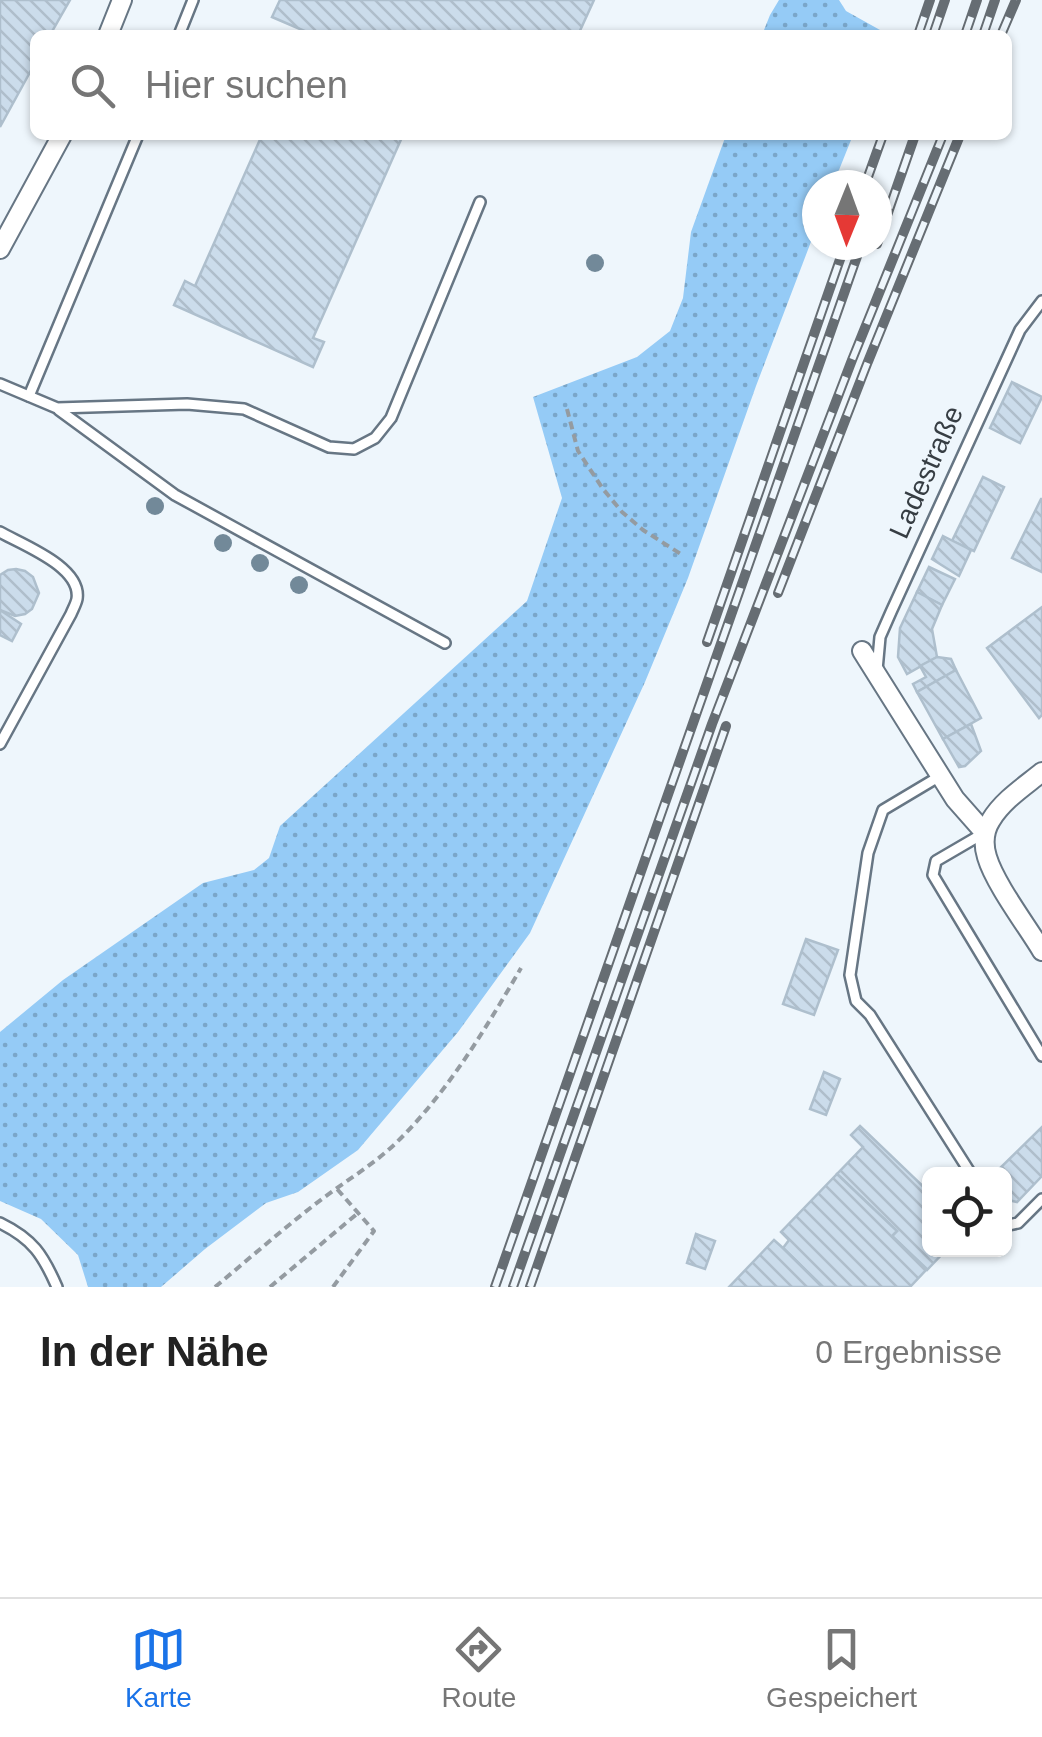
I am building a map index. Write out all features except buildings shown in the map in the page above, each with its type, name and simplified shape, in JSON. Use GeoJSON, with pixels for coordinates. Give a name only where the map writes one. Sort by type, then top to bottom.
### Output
{"type":"FeatureCollection","features":[{"type":"Feature","properties":{"kind":"street"},"geometry":{"type":"LineString","coordinates":[[110,30],[122,0]]}},
{"type":"Feature","properties":{"kind":"street"},"geometry":{"type":"LineString","coordinates":[[0,249],[59,140]]}},
{"type":"Feature","properties":{"kind":"street"},"geometry":{"type":"LineString","coordinates":[[862,651],[940,776],[985,832]]}},
{"type":"Feature","properties":{"kind":"street"},"geometry":{"type":"LineString","coordinates":[[1042,772],[1007,801],[988,822],[985,832],[988,859],[1042,952]]}},
{"type":"Feature","properties":{"kind":"lane"},"geometry":{"type":"LineString","coordinates":[[181,30],[194,0]]}},
{"type":"Feature","properties":{"kind":"lane"},"geometry":{"type":"LineString","coordinates":[[29,396],[136,140]]}},
{"type":"Feature","properties":{"kind":"lane"},"geometry":{"type":"LineString","coordinates":[[58,408],[206,405],[244,409],[329,446],[354,448],[376,438],[391,418],[480,202]]}},
{"type":"Feature","properties":{"kind":"lane","name":"Ladestraße"},"geometry":{"type":"LineString","coordinates":[[876,673],[880,637],[891,612],[1020,330],[1042,301]]}},
{"type":"Feature","properties":{"kind":"lane"},"geometry":{"type":"LineString","coordinates":[[0,384],[58,408],[175,496],[445,643]]}},
{"type":"Feature","properties":{"kind":"lane"},"geometry":{"type":"LineString","coordinates":[[0,532],[64,567],[78,596],[0,744]]}},
{"type":"Feature","properties":{"kind":"lane"},"geometry":{"type":"LineString","coordinates":[[940,776],[883,810],[868,853],[850,975],[856,1002],[870,1015],[968,1167]]}},
{"type":"Feature","properties":{"kind":"lane"},"geometry":{"type":"LineString","coordinates":[[985,832],[936,861],[933,875],[1042,1056]]}},
{"type":"Feature","properties":{"kind":"lane"},"geometry":{"type":"LineString","coordinates":[[1012,1224],[1042,1200]]}},
{"type":"Feature","properties":{"kind":"lane"},"geometry":{"type":"LineString","coordinates":[[0,1223],[44,1256],[57,1287]]}},
{"type":"Feature","properties":{"kind":"path"},"geometry":{"type":"LineString","coordinates":[[567,409],[578,451],[603,489],[643,530],[684,556]]}},
{"type":"Feature","properties":{"kind":"path"},"geometry":{"type":"LineString","coordinates":[[215,1287],[336,1188],[376,1162],[418,1120],[483,1032],[521,968]]}},
{"type":"Feature","properties":{"kind":"path"},"geometry":{"type":"LineString","coordinates":[[333,1287],[374,1230],[336,1188]]}},
{"type":"Feature","properties":{"kind":"path"},"geometry":{"type":"LineString","coordinates":[[270,1287],[358,1214]]}},
{"type":"Feature","properties":{"kind":"shaded area"},"geometry":{"type":"Polygon","coordinates":[[[779,0],[839,0],[846,11],[880,30],[764,30],[779,0]]]}},
{"type":"Feature","properties":{"kind":"shaded area"},"geometry":{"type":"Polygon","coordinates":[[[724,140],[851,140],[839,170],[802,170],[804,260],[688,578],[645,682],[530,933],[458,1032],[358,1150],[298,1192],[266,1203],[161,1287],[88,1287],[78,1255],[41,1219],[0,1201],[0,1032],[63,980],[203,883],[254,870],[269,858],[280,826],[527,601],[562,498],[533,397],[637,357],[670,331],[683,298],[691,232],[724,140]]]}},
{"type":"Feature","properties":{"kind":"railway"},"geometry":{"type":"LineString","coordinates":[[920,30],[930,0]]}},
{"type":"Feature","properties":{"kind":"railway"},"geometry":{"type":"LineString","coordinates":[[935,30],[945,0]]}},
{"type":"Feature","properties":{"kind":"railway"},"geometry":{"type":"LineString","coordinates":[[967,30],[977,0]]}},
{"type":"Feature","properties":{"kind":"railway"},"geometry":{"type":"LineString","coordinates":[[985,30],[995,0]]}},
{"type":"Feature","properties":{"kind":"railway"},"geometry":{"type":"LineString","coordinates":[[1003,30],[1016,0]]}},
{"type":"Feature","properties":{"kind":"railway"},"geometry":{"type":"LineString","coordinates":[[870,170],[881,140]]}},
{"type":"Feature","properties":{"kind":"railway"},"geometry":{"type":"LineString","coordinates":[[892,201],[913,140]]}},
{"type":"Feature","properties":{"kind":"railway"},"geometry":{"type":"LineString","coordinates":[[513,1287],[712,724],[941,140]]}},
{"type":"Feature","properties":{"kind":"railway"},"geometry":{"type":"LineString","coordinates":[[778,593],[958,140]]}},
{"type":"Feature","properties":{"kind":"railway"},"geometry":{"type":"LineString","coordinates":[[707,642],[840,260]]}},
{"type":"Feature","properties":{"kind":"railway"},"geometry":{"type":"LineString","coordinates":[[495,1287],[856,260]]}},
{"type":"Feature","properties":{"kind":"railway"},"geometry":{"type":"LineString","coordinates":[[530,1287],[726,726]]}}]}
